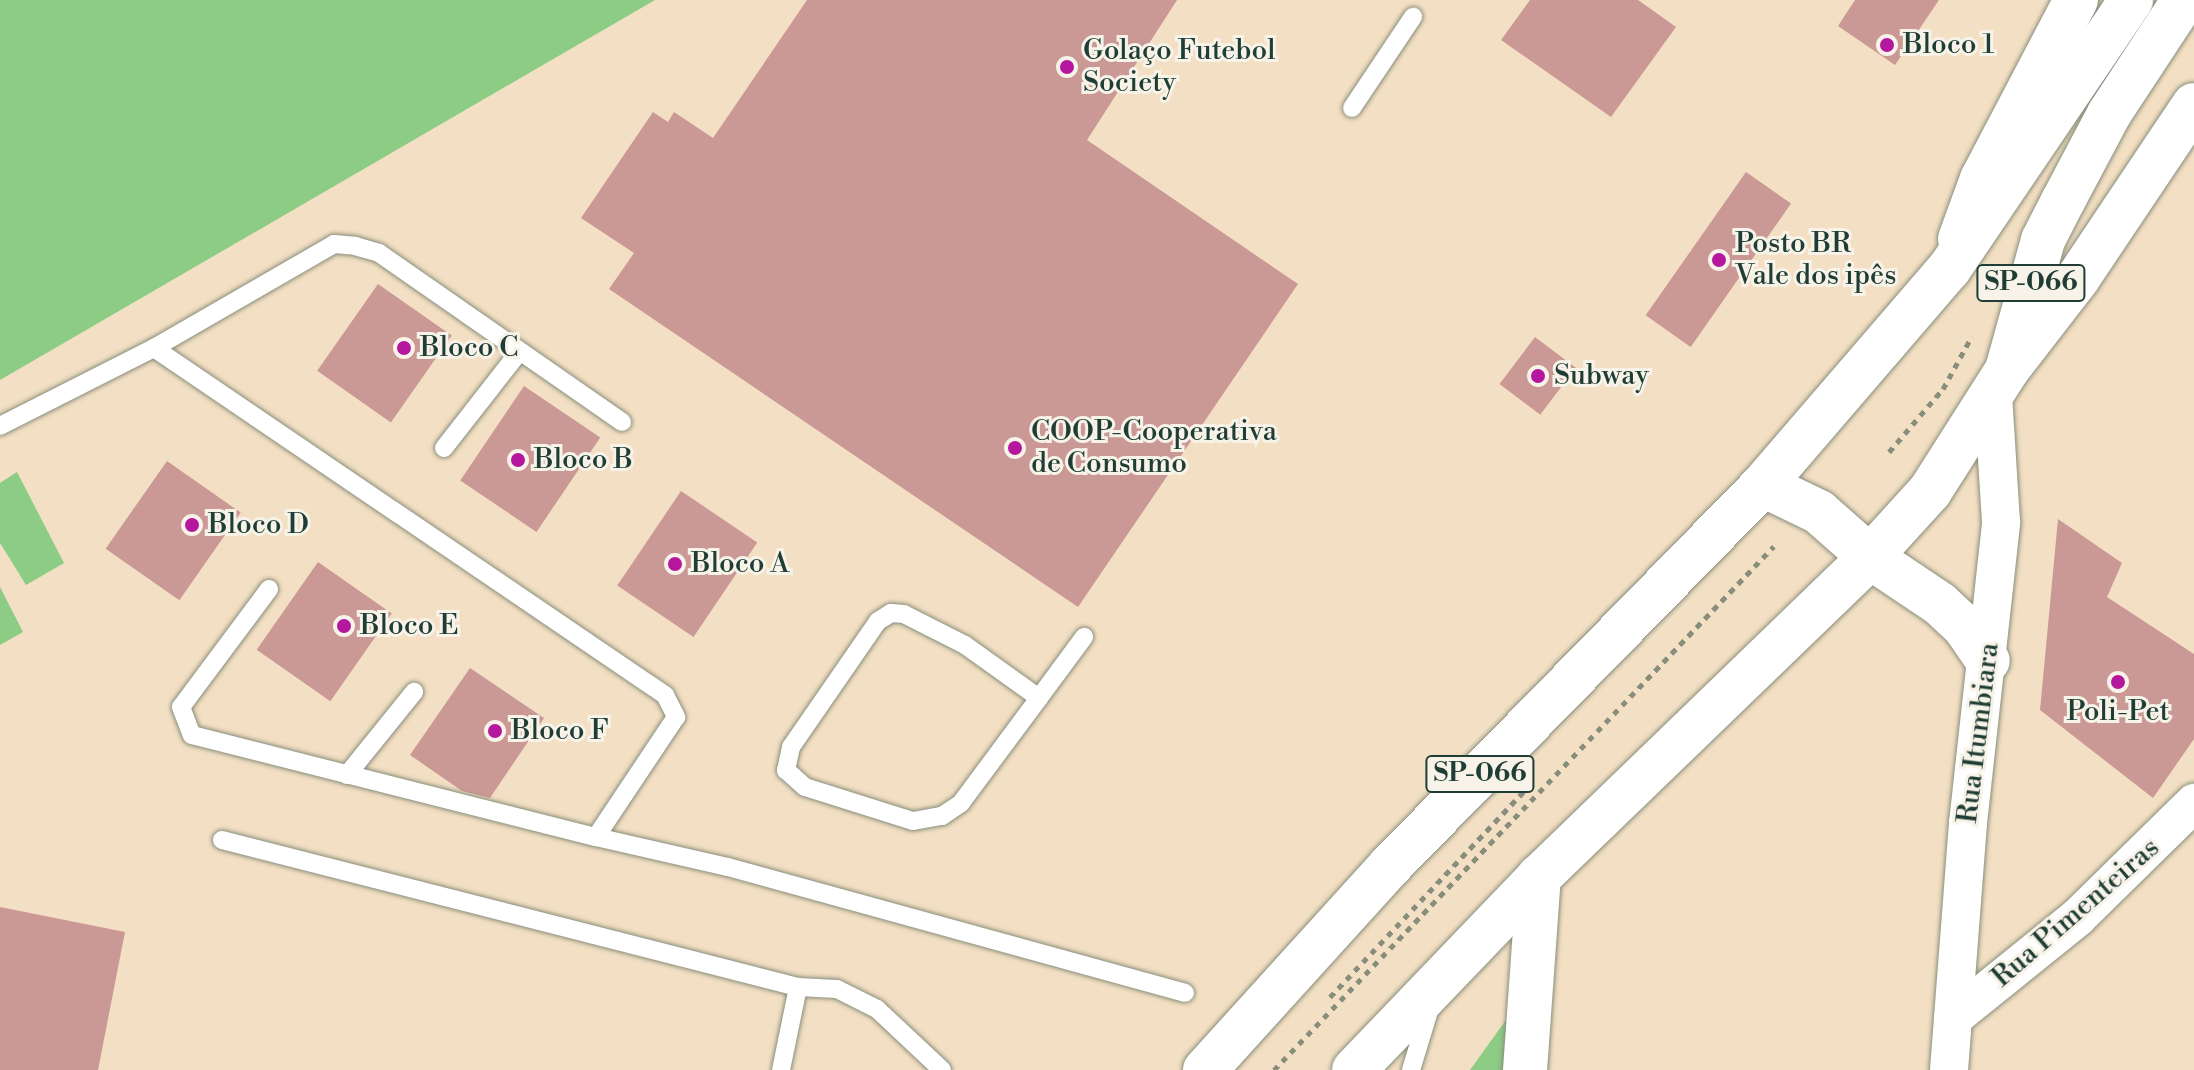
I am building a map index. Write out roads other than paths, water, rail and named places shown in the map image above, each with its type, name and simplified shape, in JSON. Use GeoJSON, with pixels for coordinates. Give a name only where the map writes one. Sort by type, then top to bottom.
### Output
{"type":"FeatureCollection","features":[{"type":"Feature","properties":{"kind":"main road"},"geometry":{"type":"LineString","coordinates":[[1949,269],[1982,179],[2076,0]]}},
{"type":"Feature","properties":{"kind":"main road","name":"SP-066"},"geometry":{"type":"LineString","coordinates":[[1205,1070],[1390,866],[1763,485],[1949,269],[2131,0]]}},
{"type":"Feature","properties":{"kind":"main road","name":"SP-066"},"geometry":{"type":"LineString","coordinates":[[1354,1070],[1539,877],[1870,557],[1930,491],[2000,383],[2043,240],[2109,114],[2184,0]]}},
{"type":"Feature","properties":{"kind":"main road"},"geometry":{"type":"LineString","coordinates":[[2000,383],[2078,278],[2194,105]]}},
{"type":"Feature","properties":{"kind":"main road"},"geometry":{"type":"LineString","coordinates":[[1763,485],[1819,512],[1870,557],[1948,611],[1988,661]]}},
{"type":"Feature","properties":{"kind":"main road"},"geometry":{"type":"LineString","coordinates":[[1525,1070],[1539,877]]}},
{"type":"Feature","properties":{"kind":"street","name":"Rua Itumbiara"},"geometry":{"type":"LineString","coordinates":[[1949,1070],[1968,823],[2001,522],[2000,383]]}},
{"type":"Feature","properties":{"kind":"street","name":"Rua Pimenteiras"},"geometry":{"type":"LineString","coordinates":[[1953,1018],[2078,917],[2194,803]]}},
{"type":"Feature","properties":{"kind":"lane"},"geometry":{"type":"LineString","coordinates":[[1352,108],[1413,17]]}},
{"type":"Feature","properties":{"kind":"lane"},"geometry":{"type":"LineString","coordinates":[[0,426],[154,348],[334,244],[379,253],[622,422]]}},
{"type":"Feature","properties":{"kind":"lane"},"geometry":{"type":"LineString","coordinates":[[154,348],[665,695],[676,717],[596,837]]}},
{"type":"Feature","properties":{"kind":"lane"},"geometry":{"type":"LineString","coordinates":[[444,448],[519,352]]}},
{"type":"Feature","properties":{"kind":"lane"},"geometry":{"type":"LineString","coordinates":[[269,589],[181,707],[184,723],[192,735],[596,837],[728,867],[1185,993]]}},
{"type":"Feature","properties":{"kind":"lane"},"geometry":{"type":"LineString","coordinates":[[1039,698],[965,645],[904,614],[891,613],[878,621],[791,747],[786,770],[805,787],[913,821],[942,816],[961,803],[1039,698],[1084,637]]}},
{"type":"Feature","properties":{"kind":"lane"},"geometry":{"type":"LineString","coordinates":[[347,775],[414,692]]}},
{"type":"Feature","properties":{"kind":"lane"},"geometry":{"type":"LineString","coordinates":[[222,840],[798,987],[837,989],[877,1009],[942,1070]]}},
{"type":"Feature","properties":{"kind":"lane"},"geometry":{"type":"LineString","coordinates":[[1411,1070],[1439,979]]}},
{"type":"Feature","properties":{"kind":"lane"},"geometry":{"type":"LineString","coordinates":[[781,1070],[798,987]]}},
{"type":"Feature","properties":{"kind":"place","name":"Bloco 1"},"geometry":{"type":"Point","coordinates":[1887,45]}},
{"type":"Feature","properties":{"kind":"place","name":"Golaço Futebol Society"},"geometry":{"type":"Point","coordinates":[1067,67]}},
{"type":"Feature","properties":{"kind":"place","name":"Posto BR Vale dos ipês"},"geometry":{"type":"Point","coordinates":[1719,260]}},
{"type":"Feature","properties":{"kind":"place","name":"Bloco C"},"geometry":{"type":"Point","coordinates":[404,348]}},
{"type":"Feature","properties":{"kind":"place","name":"Subway"},"geometry":{"type":"Point","coordinates":[1538,376]}},
{"type":"Feature","properties":{"kind":"place","name":"COOP-Cooperativa de Consumo"},"geometry":{"type":"Point","coordinates":[1015,448]}},
{"type":"Feature","properties":{"kind":"place","name":"Bloco B"},"geometry":{"type":"Point","coordinates":[518,460]}},
{"type":"Feature","properties":{"kind":"place","name":"Bloco D"},"geometry":{"type":"Point","coordinates":[192,525]}},
{"type":"Feature","properties":{"kind":"place","name":"Bloco A"},"geometry":{"type":"Point","coordinates":[675,564]}},
{"type":"Feature","properties":{"kind":"place","name":"Bloco E"},"geometry":{"type":"Point","coordinates":[344,626]}},
{"type":"Feature","properties":{"kind":"place","name":"Poli-Pet"},"geometry":{"type":"Point","coordinates":[2118,682]}},
{"type":"Feature","properties":{"kind":"place","name":"Bloco F"},"geometry":{"type":"Point","coordinates":[495,731]}}]}
